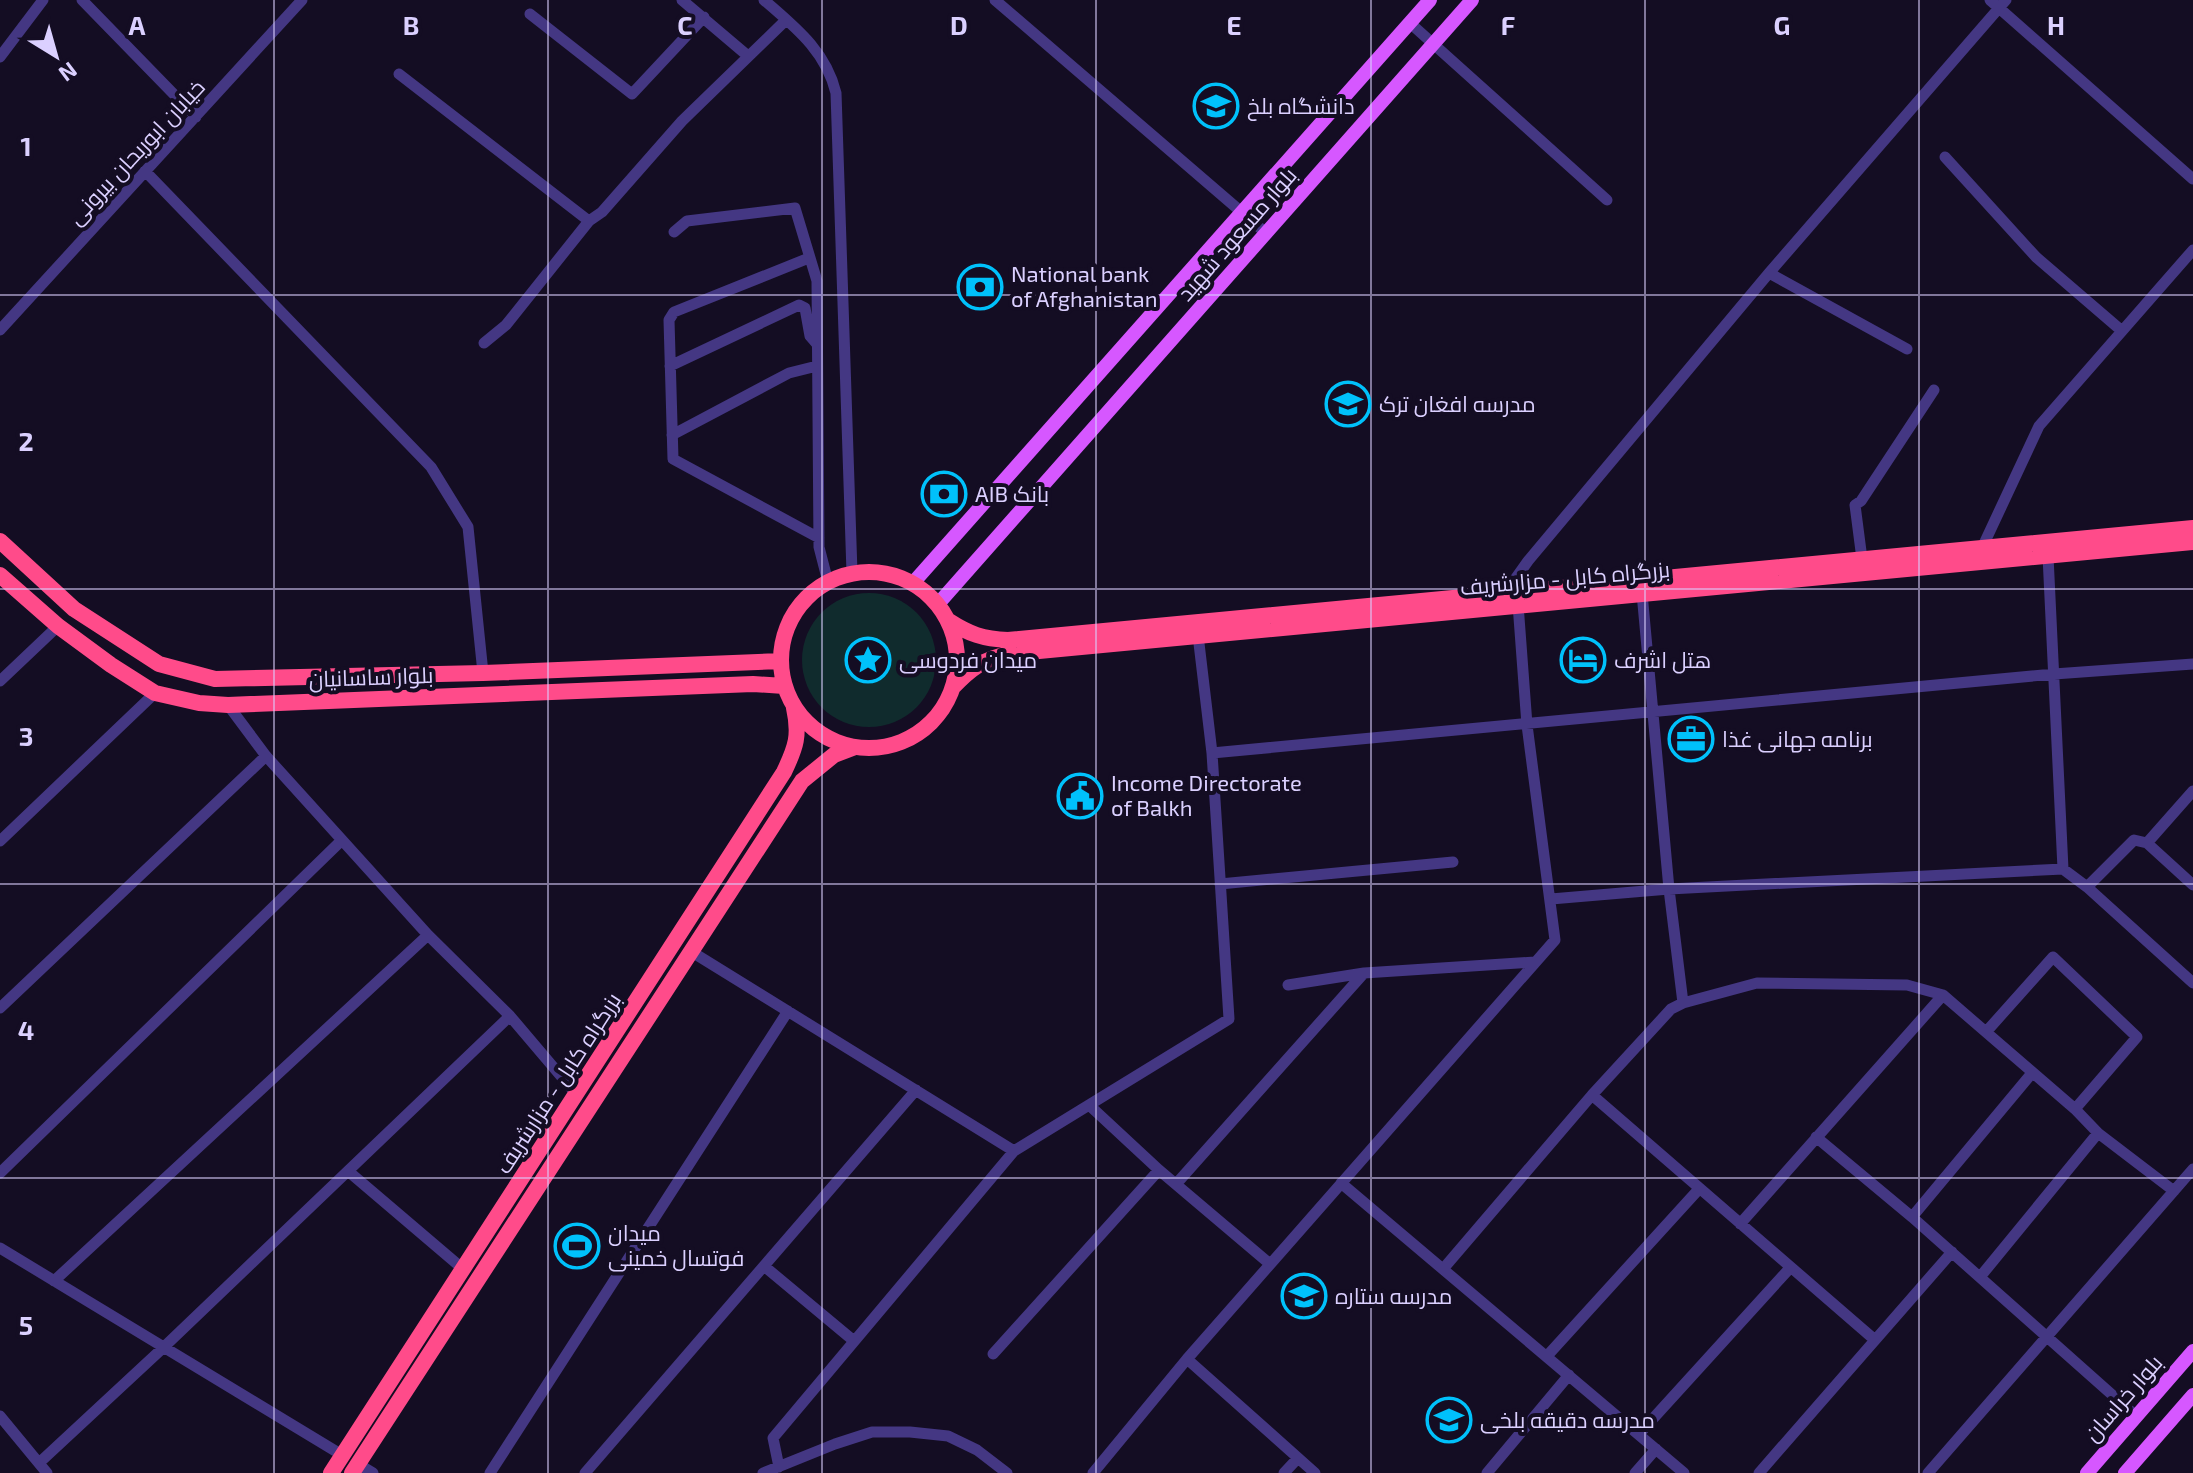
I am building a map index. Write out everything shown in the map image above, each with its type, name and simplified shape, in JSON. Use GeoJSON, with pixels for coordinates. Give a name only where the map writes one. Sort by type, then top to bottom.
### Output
{"type":"FeatureCollection","features":[{"type":"Feature","properties":{"kind":"highway","name":"بزرگراه کابل - مزارشریف"},"geometry":{"type":"LineString","coordinates":[[949,621],[968,634],[985,639],[1198,635],[1862,559],[2193,528]]}},
{"type":"Feature","properties":{"kind":"highway","name":"بلوار ساسانیان"},"geometry":{"type":"LineString","coordinates":[[0,541],[74,609],[159,664],[215,679],[483,673],[780,661]]}},
{"type":"Feature","properties":{"kind":"highway","name":"بزرگراه کابل - مزارشریف"},"geometry":{"type":"LineString","coordinates":[[953,687],[969,670],[989,658],[1093,639],[1512,598],[1642,593],[2193,542]]}},
{"type":"Feature","properties":{"kind":"highway"},"geometry":{"type":"LineString","coordinates":[[883,572],[913,583],[938,604],[949,621],[956,642],[957,665],[953,687],[942,710],[925,728],[904,741],[880,747],[855,747],[831,740],[811,726],[794,708],[784,686],[780,661],[785,633],[798,607],[812,592],[852,573],[883,572]]}},
{"type":"Feature","properties":{"kind":"highway","name":"بلوار ساسانیان"},"geometry":{"type":"LineString","coordinates":[[0,575],[58,626],[111,665],[155,693],[199,703],[228,705],[753,684],[784,686]]}},
{"type":"Feature","properties":{"kind":"highway","name":"بزرگراه کابل - مزارشریف"},"geometry":{"type":"LineString","coordinates":[[331,1473],[784,772],[795,750],[799,729],[794,708]]}},
{"type":"Feature","properties":{"kind":"highway","name":"بزرگراه کابل - مزارشریف"},"geometry":{"type":"LineString","coordinates":[[361,1470],[802,781],[834,755],[855,747]]}},
{"type":"Feature","properties":{"kind":"main road","name":"بلوار مسعود شهید"},"geometry":{"type":"LineString","coordinates":[[913,583],[1430,0]]}},
{"type":"Feature","properties":{"kind":"main road","name":"بلوار مسعود شهید"},"geometry":{"type":"LineString","coordinates":[[938,604],[1472,0]]}},
{"type":"Feature","properties":{"kind":"main road","name":"بلوار خراسان"},"geometry":{"type":"LineString","coordinates":[[2087,1473],[2193,1351]]}},
{"type":"Feature","properties":{"kind":"main road"},"geometry":{"type":"LineString","coordinates":[[2125,1473],[2193,1395]]}},
{"type":"Feature","properties":{"kind":"street"},"geometry":{"type":"LineString","coordinates":[[1,53],[43,0]]}},
{"type":"Feature","properties":{"kind":"street"},"geometry":{"type":"LineString","coordinates":[[82,0],[196,117]]}},
{"type":"Feature","properties":{"kind":"street","name":"خیابان ابوریحان بیرونی"},"geometry":{"type":"LineString","coordinates":[[0,330],[302,0]]}},
{"type":"Feature","properties":{"kind":"street"},"geometry":{"type":"LineString","coordinates":[[682,0],[748,56]]}},
{"type":"Feature","properties":{"kind":"street"},"geometry":{"type":"LineString","coordinates":[[764,0],[825,60],[836,93],[852,573]]}},
{"type":"Feature","properties":{"kind":"street"},"geometry":{"type":"LineString","coordinates":[[995,0],[1267,234]]}},
{"type":"Feature","properties":{"kind":"street"},"geometry":{"type":"LineString","coordinates":[[1093,1473],[1187,1359],[1555,940],[1512,598],[1528,561],[1998,3],[2193,179]]}},
{"type":"Feature","properties":{"kind":"street"},"geometry":{"type":"LineString","coordinates":[[530,14],[632,94],[704,17]]}},
{"type":"Feature","properties":{"kind":"street"},"geometry":{"type":"LineString","coordinates":[[484,343],[506,325],[589,221],[602,212],[682,121],[786,20]]}},
{"type":"Feature","properties":{"kind":"street"},"geometry":{"type":"LineString","coordinates":[[1410,23],[1607,200]]}},
{"type":"Feature","properties":{"kind":"street"},"geometry":{"type":"LineString","coordinates":[[399,74],[589,221]]}},
{"type":"Feature","properties":{"kind":"street"},"geometry":{"type":"LineString","coordinates":[[1945,157],[2036,257],[2122,331]]}},
{"type":"Feature","properties":{"kind":"street"},"geometry":{"type":"LineString","coordinates":[[145,171],[431,467],[468,527],[483,673]]}},
{"type":"Feature","properties":{"kind":"street"},"geometry":{"type":"LineString","coordinates":[[674,232],[687,221],[795,208],[817,281],[819,538],[828,582]]}},
{"type":"Feature","properties":{"kind":"street"},"geometry":{"type":"LineString","coordinates":[[1982,548],[2039,426],[2193,250]]}},
{"type":"Feature","properties":{"kind":"street"},"geometry":{"type":"LineString","coordinates":[[809,258],[674,312],[669,320],[672,435],[673,459],[819,538]]}},
{"type":"Feature","properties":{"kind":"street"},"geometry":{"type":"LineString","coordinates":[[1769,273],[1907,349]]}},
{"type":"Feature","properties":{"kind":"street"},"geometry":{"type":"LineString","coordinates":[[670,366],[799,305],[805,308],[810,336],[817,344]]}},
{"type":"Feature","properties":{"kind":"street"},"geometry":{"type":"LineString","coordinates":[[672,435],[789,373],[817,366]]}},
{"type":"Feature","properties":{"kind":"street"},"geometry":{"type":"LineString","coordinates":[[1862,559],[1854,507],[1934,390]]}},
{"type":"Feature","properties":{"kind":"street"},"geometry":{"type":"LineString","coordinates":[[2048,556],[2063,869]]}},
{"type":"Feature","properties":{"kind":"street"},"geometry":{"type":"LineString","coordinates":[[1642,593],[1669,889],[1683,1003]]}},
{"type":"Feature","properties":{"kind":"street"},"geometry":{"type":"LineString","coordinates":[[0,681],[58,626]]}},
{"type":"Feature","properties":{"kind":"street"},"geometry":{"type":"LineString","coordinates":[[779,1467],[773,1438],[1014,1151],[1229,1019],[1212,753],[1198,635]]}},
{"type":"Feature","properties":{"kind":"street"},"geometry":{"type":"LineString","coordinates":[[1212,753],[2054,674],[2193,664]]}},
{"type":"Feature","properties":{"kind":"street"},"geometry":{"type":"LineString","coordinates":[[0,841],[155,693]]}},
{"type":"Feature","properties":{"kind":"street"},"geometry":{"type":"LineString","coordinates":[[228,705],[266,756],[428,935],[510,1016],[577,1095]]}},
{"type":"Feature","properties":{"kind":"street"},"geometry":{"type":"LineString","coordinates":[[0,1008],[266,756]]}},
{"type":"Feature","properties":{"kind":"street"},"geometry":{"type":"LineString","coordinates":[[2147,843],[2193,791]]}},
{"type":"Feature","properties":{"kind":"street"},"geometry":{"type":"LineString","coordinates":[[0,1173],[342,840]]}},
{"type":"Feature","properties":{"kind":"street"},"geometry":{"type":"LineString","coordinates":[[2087,887],[2134,840],[2147,843],[2193,885]]}},
{"type":"Feature","properties":{"kind":"street"},"geometry":{"type":"LineString","coordinates":[[1220,884],[1453,862]]}},
{"type":"Feature","properties":{"kind":"street"},"geometry":{"type":"LineString","coordinates":[[1551,899],[1669,889],[2063,869],[2193,983]]}},
{"type":"Feature","properties":{"kind":"street"},"geometry":{"type":"LineString","coordinates":[[54,1281],[428,935]]}},
{"type":"Feature","properties":{"kind":"street"},"geometry":{"type":"LineString","coordinates":[[692,952],[1014,1151]]}},
{"type":"Feature","properties":{"kind":"street"},"geometry":{"type":"LineString","coordinates":[[1986,1032],[2053,957],[2137,1037],[2075,1109]]}},
{"type":"Feature","properties":{"kind":"street"},"geometry":{"type":"LineString","coordinates":[[1288,985],[1364,973],[1535,962]]}},
{"type":"Feature","properties":{"kind":"street"},"geometry":{"type":"LineString","coordinates":[[1177,1183],[1364,973]]}},
{"type":"Feature","properties":{"kind":"street"},"geometry":{"type":"LineString","coordinates":[[1443,1269],[1592,1095],[1671,1009],[1757,983],[1907,985],[1943,995],[2075,1109],[2098,1133],[2174,1191]]}},
{"type":"Feature","properties":{"kind":"street"},"geometry":{"type":"LineString","coordinates":[[1740,1224],[1943,995]]}},
{"type":"Feature","properties":{"kind":"street"},"geometry":{"type":"LineString","coordinates":[[490,1473],[788,1011]]}},
{"type":"Feature","properties":{"kind":"street"},"geometry":{"type":"LineString","coordinates":[[39,1463],[510,1016]]}},
{"type":"Feature","properties":{"kind":"street"},"geometry":{"type":"LineString","coordinates":[[1912,1217],[2032,1073]]}},
{"type":"Feature","properties":{"kind":"street"},"geometry":{"type":"LineString","coordinates":[[585,1473],[916,1090]]}},
{"type":"Feature","properties":{"kind":"street"},"geometry":{"type":"LineString","coordinates":[[1592,1095],[1875,1340]]}},
{"type":"Feature","properties":{"kind":"street"},"geometry":{"type":"LineString","coordinates":[[1089,1105],[1159,1170],[1270,1264]]}},
{"type":"Feature","properties":{"kind":"street"},"geometry":{"type":"LineString","coordinates":[[1980,1277],[2098,1133]]}},
{"type":"Feature","properties":{"kind":"street"},"geometry":{"type":"LineString","coordinates":[[1816,1137],[1912,1217],[2136,1416]]}},
{"type":"Feature","properties":{"kind":"street"},"geometry":{"type":"LineString","coordinates":[[1928,1473],[2193,1169]]}},
{"type":"Feature","properties":{"kind":"street"},"geometry":{"type":"LineString","coordinates":[[993,1354],[1159,1170]]}},
{"type":"Feature","properties":{"kind":"street"},"geometry":{"type":"LineString","coordinates":[[348,1171],[463,1269]]}},
{"type":"Feature","properties":{"kind":"street"},"geometry":{"type":"LineString","coordinates":[[1341,1183],[1684,1473]]}},
{"type":"Feature","properties":{"kind":"street"},"geometry":{"type":"LineString","coordinates":[[1547,1356],[1699,1189]]}},
{"type":"Feature","properties":{"kind":"street"},"geometry":{"type":"LineString","coordinates":[[0,1249],[342,1455]]}},
{"type":"Feature","properties":{"kind":"street"},"geometry":{"type":"LineString","coordinates":[[1759,1473],[1952,1252]]}},
{"type":"Feature","properties":{"kind":"street"},"geometry":{"type":"LineString","coordinates":[[764,1266],[854,1341]]}},
{"type":"Feature","properties":{"kind":"street"},"geometry":{"type":"LineString","coordinates":[[1639,1434],[1790,1268]]}},
{"type":"Feature","properties":{"kind":"street"},"geometry":{"type":"LineString","coordinates":[[1187,1359],[1315,1473]]}},
{"type":"Feature","properties":{"kind":"street"},"geometry":{"type":"LineString","coordinates":[[1487,1473],[1569,1375]]}},
{"type":"Feature","properties":{"kind":"street"},"geometry":{"type":"LineString","coordinates":[[0,1416],[47,1473]]}},
{"type":"Feature","properties":{"kind":"street"},"geometry":{"type":"LineString","coordinates":[[763,1473],[872,1432],[948,1436],[977,1450],[1007,1473]]}},
{"type":"Feature","properties":{"kind":"street"},"geometry":{"type":"LineString","coordinates":[[1635,1473],[1656,1449]]}},
{"type":"Feature","properties":{"kind":"street"},"geometry":{"type":"LineString","coordinates":[[1284,1473],[1298,1458]]}},
{"type":"Feature","properties":{"kind":"green space"},"geometry":{"type":"Polygon","coordinates":[[[869,593],[895,598],[917,612],[931,634],[936,660],[931,686],[917,708],[895,722],[869,727],[843,722],[821,708],[807,686],[802,660],[807,634],[821,612],[843,598],[869,593]]]}},
{"type":"Feature","properties":{"kind":"place","name":"دانشگاه بلخ"},"geometry":{"type":"Point","coordinates":[1216,106]}},
{"type":"Feature","properties":{"kind":"place","name":"National bank of Afghanistan"},"geometry":{"type":"Point","coordinates":[980,287]}},
{"type":"Feature","properties":{"kind":"place","name":"مدرسه افغان ترک"},"geometry":{"type":"Point","coordinates":[1348,404]}},
{"type":"Feature","properties":{"kind":"place","name":"AIB بانک"},"geometry":{"type":"Point","coordinates":[944,494]}},
{"type":"Feature","properties":{"kind":"place","name":"میدان فردوسی"},"geometry":{"type":"Point","coordinates":[868,660]}},
{"type":"Feature","properties":{"kind":"place","name":"هتل اشرف"},"geometry":{"type":"Point","coordinates":[1583,660]}},
{"type":"Feature","properties":{"kind":"place","name":"برنامه جهانی غذا"},"geometry":{"type":"Point","coordinates":[1691,739]}},
{"type":"Feature","properties":{"kind":"place","name":"Income Directorate of Balkh"},"geometry":{"type":"Point","coordinates":[1080,796]}},
{"type":"Feature","properties":{"kind":"place","name":"میدان فوتسال خمینی"},"geometry":{"type":"Point","coordinates":[577,1246]}},
{"type":"Feature","properties":{"kind":"place","name":"مدرسه ستاره"},"geometry":{"type":"Point","coordinates":[1304,1296]}},
{"type":"Feature","properties":{"kind":"place","name":"مدرسه دقيقه بلخى"},"geometry":{"type":"Point","coordinates":[1449,1420]}}]}
